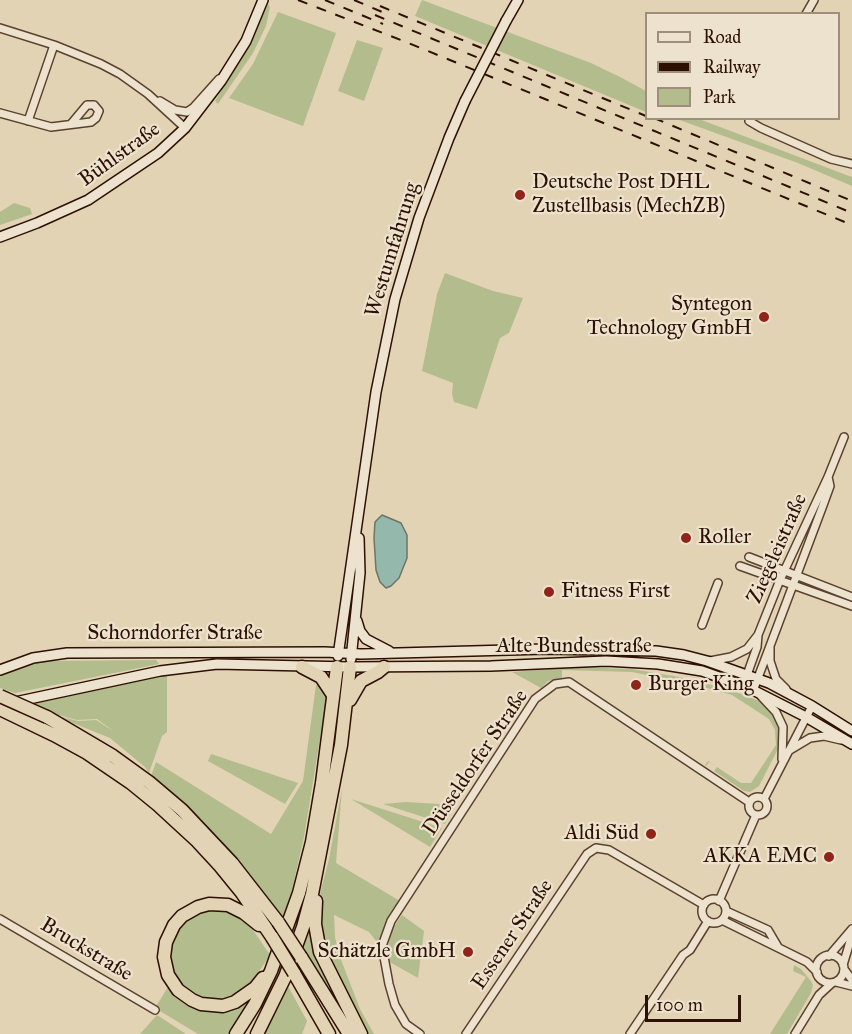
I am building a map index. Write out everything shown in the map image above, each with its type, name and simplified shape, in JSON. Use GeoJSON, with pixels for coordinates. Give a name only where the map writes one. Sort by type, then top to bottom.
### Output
{"type":"FeatureCollection","features":[{"type":"Feature","properties":{"kind":"highway"},"geometry":{"type":"LineString","coordinates":[[302,667],[321,677],[333,695]]}},
{"type":"Feature","properties":{"kind":"highway"},"geometry":{"type":"LineString","coordinates":[[236,1034],[255,1004],[271,971],[295,909],[308,860],[322,783],[337,667]]}},
{"type":"Feature","properties":{"kind":"highway"},"geometry":{"type":"LineString","coordinates":[[257,1034],[291,962],[303,927],[315,879],[341,745],[350,667]]}},
{"type":"Feature","properties":{"kind":"highway"},"geometry":{"type":"LineString","coordinates":[[346,703],[353,698],[361,681],[384,667]]}},
{"type":"Feature","properties":{"kind":"highway"},"geometry":{"type":"LineString","coordinates":[[0,696],[47,717],[113,756],[182,810],[232,863],[278,922],[349,1034]]}},
{"type":"Feature","properties":{"kind":"highway"},"geometry":{"type":"LineString","coordinates":[[0,709],[26,720],[102,763],[164,811],[220,866],[270,933],[329,1034]]}},
{"type":"Feature","properties":{"kind":"highway"},"geometry":{"type":"LineString","coordinates":[[315,879],[315,924],[320,952],[361,1034]]}},
{"type":"Feature","properties":{"kind":"highway"},"geometry":{"type":"LineString","coordinates":[[270,933],[244,913],[228,905],[209,904],[182,916],[174,925],[166,942],[164,957],[168,975],[178,990],[201,1004],[223,1006],[236,1002],[271,971]]}},
{"type":"Feature","properties":{"kind":"main road","name":"Bühlstraße"},"geometry":{"type":"LineString","coordinates":[[0,237],[38,223],[94,197],[149,161],[184,128],[224,77],[246,41],[263,0]]}},
{"type":"Feature","properties":{"kind":"main road","name":"Westumfahrung"},"geometry":{"type":"LineString","coordinates":[[337,667],[376,392],[395,299],[422,209],[449,138],[465,101],[518,0]]}},
{"type":"Feature","properties":{"kind":"main road","name":"Westumfahrung"},"geometry":{"type":"LineString","coordinates":[[350,667],[360,573],[358,527]]}},
{"type":"Feature","properties":{"kind":"main road"},"geometry":{"type":"LineString","coordinates":[[356,618],[360,631],[366,639],[394,653]]}},
{"type":"Feature","properties":{"kind":"main road","name":"Alte Bundesstraße"},"geometry":{"type":"LineString","coordinates":[[352,653],[618,649],[684,655],[752,677],[812,706],[852,731]]}},
{"type":"Feature","properties":{"kind":"main road","name":"Schorndorfer Straße"},"geometry":{"type":"LineString","coordinates":[[0,670],[33,658],[60,653],[352,653]]}},
{"type":"Feature","properties":{"kind":"main road","name":"Alte Bundesstraße"},"geometry":{"type":"LineString","coordinates":[[350,667],[491,666],[606,661],[658,664],[702,671],[743,686],[806,717],[849,743]]}},
{"type":"Feature","properties":{"kind":"main road","name":"Schorndorfer Straße"},"geometry":{"type":"LineString","coordinates":[[0,704],[186,667],[241,664],[350,667]]}},
{"type":"Feature","properties":{"kind":"street"},"geometry":{"type":"LineString","coordinates":[[0,28],[54,45],[102,64],[175,110],[187,112],[193,108],[216,80],[224,77]]}},
{"type":"Feature","properties":{"kind":"street"},"geometry":{"type":"LineString","coordinates":[[28,121],[54,45]]}},
{"type":"Feature","properties":{"kind":"street"},"geometry":{"type":"LineString","coordinates":[[148,94],[184,128]]}},
{"type":"Feature","properties":{"kind":"street"},"geometry":{"type":"LineString","coordinates":[[0,113],[51,127],[71,124]]}},
{"type":"Feature","properties":{"kind":"street"},"geometry":{"type":"LineString","coordinates":[[749,120],[771,133],[831,159],[852,164]]}},
{"type":"Feature","properties":{"kind":"street","name":"Ziegeleistraße"},"geometry":{"type":"LineString","coordinates":[[707,662],[730,657],[747,649],[758,635],[844,437]]}},
{"type":"Feature","properties":{"kind":"street","name":"Ziegeleistraße"},"geometry":{"type":"LineString","coordinates":[[743,686],[752,677],[770,644],[830,486],[828,477]]}},
{"type":"Feature","properties":{"kind":"street"},"geometry":{"type":"LineString","coordinates":[[748,557],[852,597]]}},
{"type":"Feature","properties":{"kind":"street"},"geometry":{"type":"LineString","coordinates":[[800,564],[803,575],[815,584]]}},
{"type":"Feature","properties":{"kind":"street"},"geometry":{"type":"LineString","coordinates":[[740,566],[852,606]]}},
{"type":"Feature","properties":{"kind":"street"},"geometry":{"type":"LineString","coordinates":[[702,625],[718,584]]}},
{"type":"Feature","properties":{"kind":"street","name":"Ziegeleistraße"},"geometry":{"type":"LineString","coordinates":[[788,597],[810,591]]}},
{"type":"Feature","properties":{"kind":"street","name":"Ziegeleistraße"},"geometry":{"type":"LineString","coordinates":[[756,693],[752,677],[758,635]]}},
{"type":"Feature","properties":{"kind":"street","name":"Ziegeleistraße"},"geometry":{"type":"LineString","coordinates":[[770,644],[770,660],[776,680],[789,694]]}},
{"type":"Feature","properties":{"kind":"street","name":"Düsseldorfer Straße"},"geometry":{"type":"LineString","coordinates":[[420,1034],[406,1024],[395,1005],[389,984],[382,946],[391,921],[535,699],[555,684],[569,682],[749,802]]}},
{"type":"Feature","properties":{"kind":"street"},"geometry":{"type":"LineString","coordinates":[[756,693],[776,712],[783,727],[782,761]]}},
{"type":"Feature","properties":{"kind":"street"},"geometry":{"type":"LineString","coordinates":[[764,799],[758,797],[749,802],[750,811],[756,815],[765,811],[764,799],[812,706]]}},
{"type":"Feature","properties":{"kind":"street"},"geometry":{"type":"LineString","coordinates":[[788,752],[810,738],[824,736],[849,743]]}},
{"type":"Feature","properties":{"kind":"street"},"geometry":{"type":"LineString","coordinates":[[719,901],[756,815]]}},
{"type":"Feature","properties":{"kind":"street","name":"Essener Straße"},"geometry":{"type":"LineString","coordinates":[[466,1034],[587,854],[596,848],[609,850],[704,905]]}},
{"type":"Feature","properties":{"kind":"street"},"geometry":{"type":"LineString","coordinates":[[712,900],[719,901],[724,905],[726,911],[722,920],[715,923],[708,921],[703,912],[704,905],[712,900]]}},
{"type":"Feature","properties":{"kind":"street"},"geometry":{"type":"LineString","coordinates":[[726,911],[768,930],[778,947]]}},
{"type":"Feature","properties":{"kind":"street","name":"Bruckstraße"},"geometry":{"type":"LineString","coordinates":[[0,918],[155,1010]]}},
{"type":"Feature","properties":{"kind":"street"},"geometry":{"type":"LineString","coordinates":[[722,920],[807,962],[825,982],[852,986]]}},
{"type":"Feature","properties":{"kind":"street"},"geometry":{"type":"LineString","coordinates":[[630,1034],[708,921]]}},
{"type":"Feature","properties":{"kind":"street"},"geometry":{"type":"LineString","coordinates":[[829,956],[852,929]]}},
{"type":"Feature","properties":{"kind":"street"},"geometry":{"type":"LineString","coordinates":[[795,1034],[819,995],[841,977],[852,935]]}},
{"type":"Feature","properties":{"kind":"street"},"geometry":{"type":"LineString","coordinates":[[807,962],[829,956],[837,957],[852,980]]}},
{"type":"Feature","properties":{"kind":"street"},"geometry":{"type":"LineString","coordinates":[[819,995],[817,966],[821,959]]}},
{"type":"Feature","properties":{"kind":"green space"},"geometry":{"type":"Polygon","coordinates":[[[422,0],[591,63],[645,90],[645,112],[415,16],[422,0]]]}},
{"type":"Feature","properties":{"kind":"green space"},"geometry":{"type":"Polygon","coordinates":[[[268,4],[270,7],[266,26],[253,53],[218,104],[215,101],[240,61],[268,4]]]}},
{"type":"Feature","properties":{"kind":"green space"},"geometry":{"type":"Polygon","coordinates":[[[278,12],[336,33],[303,126],[229,98],[253,64],[278,12]]]}},
{"type":"Feature","properties":{"kind":"green space"},"geometry":{"type":"Polygon","coordinates":[[[357,40],[383,48],[364,101],[338,91],[357,40]]]}},
{"type":"Feature","properties":{"kind":"green space"},"geometry":{"type":"Polygon","coordinates":[[[680,120],[702,120],[852,177],[852,186],[798,163],[680,120]]]}},
{"type":"Feature","properties":{"kind":"green space"},"geometry":{"type":"Polygon","coordinates":[[[14,203],[30,208],[32,214],[0,225],[0,212],[14,203]]]}},
{"type":"Feature","properties":{"kind":"green space"},"geometry":{"type":"Polygon","coordinates":[[[445,273],[493,291],[523,298],[509,333],[500,338],[477,409],[454,402],[453,383],[422,371],[437,294],[445,273]]]}},
{"type":"Feature","properties":{"kind":"green space"},"geometry":{"type":"Polygon","coordinates":[[[156,660],[159,664],[15,693],[0,688],[0,676],[42,661],[156,660]]]}},
{"type":"Feature","properties":{"kind":"green space"},"geometry":{"type":"Polygon","coordinates":[[[576,667],[632,669],[679,677],[731,690],[759,701],[772,710],[782,732],[780,745],[759,786],[750,792],[744,791],[714,771],[717,767],[741,783],[751,783],[776,745],[775,730],[769,719],[732,695],[671,678],[666,685],[657,677],[632,672],[562,670],[562,678],[548,681],[541,688],[512,672],[576,667]]]}},
{"type":"Feature","properties":{"kind":"green space"},"geometry":{"type":"Polygon","coordinates":[[[167,675],[167,732],[162,736],[149,773],[110,738],[62,717],[78,721],[96,720],[115,732],[97,719],[77,720],[55,714],[33,704],[167,675]]]}},
{"type":"Feature","properties":{"kind":"green space"},"geometry":{"type":"Polygon","coordinates":[[[316,685],[325,687],[327,696],[304,837],[292,890],[282,919],[243,868],[200,820],[151,776],[156,762],[271,834],[303,781],[316,685]]]}},
{"type":"Feature","properties":{"kind":"green space"},"geometry":{"type":"Polygon","coordinates":[[[211,754],[298,783],[285,804],[208,761],[211,754]]]}},
{"type":"Feature","properties":{"kind":"green space"},"geometry":{"type":"Polygon","coordinates":[[[342,789],[336,863],[400,901],[380,940],[376,941],[369,932],[334,915],[335,937],[340,957],[360,1009],[374,1034],[366,1034],[324,949],[318,917],[320,894],[342,789]]]}},
{"type":"Feature","properties":{"kind":"green space"},"geometry":{"type":"Polygon","coordinates":[[[351,799],[442,828],[430,847],[351,799]]]}},
{"type":"Feature","properties":{"kind":"green space"},"geometry":{"type":"Polygon","coordinates":[[[406,802],[455,805],[445,824],[383,804],[406,802]]]}},
{"type":"Feature","properties":{"kind":"green space"},"geometry":{"type":"Polygon","coordinates":[[[206,910],[222,910],[237,915],[249,924],[270,955],[246,991],[234,999],[205,1002],[179,987],[167,957],[170,941],[178,926],[190,916],[206,910]]]}},
{"type":"Feature","properties":{"kind":"green space"},"geometry":{"type":"Polygon","coordinates":[[[402,915],[424,931],[418,978],[386,960],[391,931],[402,915]]]}},
{"type":"Feature","properties":{"kind":"green space"},"geometry":{"type":"Polygon","coordinates":[[[309,922],[313,952],[343,1017],[300,946],[309,922]]]}},
{"type":"Feature","properties":{"kind":"green space"},"geometry":{"type":"Polygon","coordinates":[[[794,965],[801,969],[811,981],[813,985],[811,993],[787,1034],[770,1034],[806,977],[793,971],[794,965]]]}},
{"type":"Feature","properties":{"kind":"green space"},"geometry":{"type":"Polygon","coordinates":[[[288,986],[307,1021],[302,1034],[261,1034],[288,986]]]}},
{"type":"Feature","properties":{"kind":"green space"},"geometry":{"type":"Polygon","coordinates":[[[168,987],[176,997],[194,1008],[214,1011],[231,1008],[253,995],[230,1034],[198,1034],[155,1008],[168,987]]]}},
{"type":"Feature","properties":{"kind":"green space"},"geometry":{"type":"Polygon","coordinates":[[[157,1015],[186,1034],[140,1034],[157,1015]]]}},
{"type":"Feature","properties":{"kind":"water"},"geometry":{"type":"Polygon","coordinates":[[[382,515],[401,523],[407,535],[407,558],[399,578],[386,588],[380,582],[376,570],[374,538],[375,522],[382,515]]]}},
{"type":"Feature","properties":{"kind":"railway"},"geometry":{"type":"LineString","coordinates":[[298,0],[852,225]]}},
{"type":"Feature","properties":{"kind":"railway"},"geometry":{"type":"LineString","coordinates":[[325,0],[383,24]]}},
{"type":"Feature","properties":{"kind":"railway"},"geometry":{"type":"LineString","coordinates":[[354,0],[387,14]]}},
{"type":"Feature","properties":{"kind":"railway"},"geometry":{"type":"LineString","coordinates":[[380,6],[645,116]]}},
{"type":"Feature","properties":{"kind":"railway"},"geometry":{"type":"LineString","coordinates":[[375,15],[852,213]]}},
{"type":"Feature","properties":{"kind":"railway"},"geometry":{"type":"LineString","coordinates":[[659,120],[852,201]]}},
{"type":"Feature","properties":{"kind":"place","name":"Deutsche Post DHL Zustellbasis (MechZB)"},"geometry":{"type":"Point","coordinates":[520,195]}},
{"type":"Feature","properties":{"kind":"place","name":"Syntegon Technology GmbH"},"geometry":{"type":"Point","coordinates":[764,317]}},
{"type":"Feature","properties":{"kind":"place","name":"Roller"},"geometry":{"type":"Point","coordinates":[686,538]}},
{"type":"Feature","properties":{"kind":"place","name":"Fitness First"},"geometry":{"type":"Point","coordinates":[549,592]}},
{"type":"Feature","properties":{"kind":"place","name":"Burger King"},"geometry":{"type":"Point","coordinates":[636,685]}},
{"type":"Feature","properties":{"kind":"place","name":"Aldi Süd"},"geometry":{"type":"Point","coordinates":[651,834]}},
{"type":"Feature","properties":{"kind":"place","name":"AKKA EMC"},"geometry":{"type":"Point","coordinates":[829,857]}},
{"type":"Feature","properties":{"kind":"place","name":"Schätzle GmbH"},"geometry":{"type":"Point","coordinates":[468,952]}}]}
